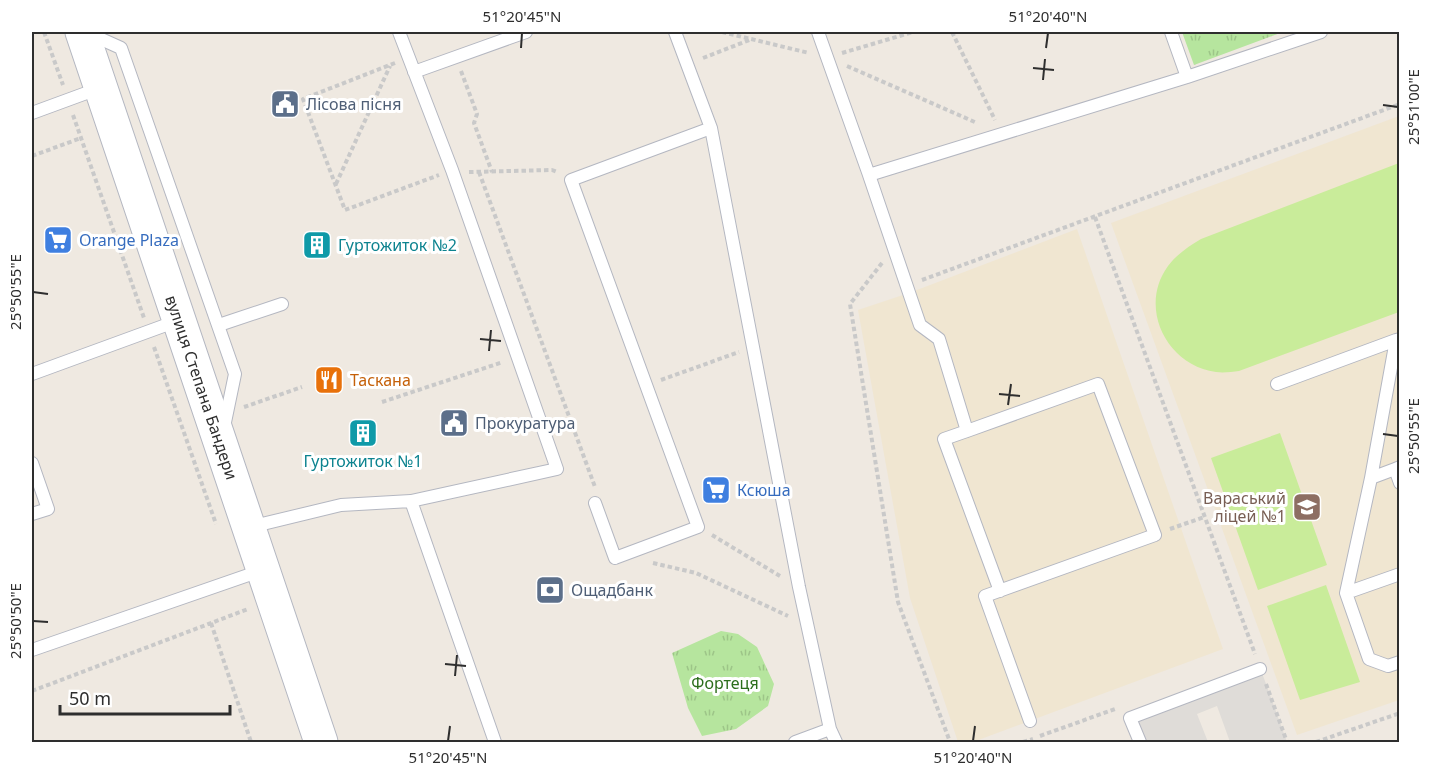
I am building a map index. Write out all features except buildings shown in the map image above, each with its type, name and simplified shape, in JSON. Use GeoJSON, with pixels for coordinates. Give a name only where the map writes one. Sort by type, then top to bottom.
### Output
{"type":"FeatureCollection","features":[{"type":"Feature","properties":{"kind":"street","name":"вулиця Степана Бандери"},"geometry":{"type":"LineString","coordinates":[[83,35],[179,320],[224,428],[234,530],[249,574],[321,742]]}},
{"type":"Feature","properties":{"kind":"lane"},"geometry":{"type":"LineString","coordinates":[[234,530],[340,505],[411,501],[557,469],[452,170],[399,32]]}},
{"type":"Feature","properties":{"kind":"lane"},"geometry":{"type":"LineString","coordinates":[[414,72],[526,32]]}},
{"type":"Feature","properties":{"kind":"lane"},"geometry":{"type":"LineString","coordinates":[[675,32],[711,128],[799,587],[830,729],[836,742]]}},
{"type":"Feature","properties":{"kind":"lane"},"geometry":{"type":"LineString","coordinates":[[818,32],[920,325],[939,339],[967,431]]}},
{"type":"Feature","properties":{"kind":"lane"},"geometry":{"type":"LineString","coordinates":[[1171,32],[1187,77]]}},
{"type":"Feature","properties":{"kind":"lane"},"geometry":{"type":"LineString","coordinates":[[869,175],[1187,77],[1321,32]]}},
{"type":"Feature","properties":{"kind":"lane"},"geometry":{"type":"LineString","coordinates":[[83,35],[101,39],[120,48],[235,374],[224,428]]}},
{"type":"Feature","properties":{"kind":"lane"},"geometry":{"type":"LineString","coordinates":[[32,113],[101,88]]}},
{"type":"Feature","properties":{"kind":"lane"},"geometry":{"type":"LineString","coordinates":[[595,503],[615,558],[698,527],[571,180],[711,128]]}},
{"type":"Feature","properties":{"kind":"lane"},"geometry":{"type":"LineString","coordinates":[[219,325],[282,304]]}},
{"type":"Feature","properties":{"kind":"lane"},"geometry":{"type":"LineString","coordinates":[[32,375],[179,320]]}},
{"type":"Feature","properties":{"kind":"lane"},"geometry":{"type":"LineString","coordinates":[[1277,384],[1398,339]]}},
{"type":"Feature","properties":{"kind":"lane"},"geometry":{"type":"LineString","coordinates":[[1398,339],[1346,593],[1369,659],[1388,666],[1400,662]]}},
{"type":"Feature","properties":{"kind":"lane"},"geometry":{"type":"LineString","coordinates":[[1000,591],[944,439],[1098,384],[1155,535],[1000,591],[986,596],[1030,721]]}},
{"type":"Feature","properties":{"kind":"lane"},"geometry":{"type":"LineString","coordinates":[[32,463],[48,509],[32,514]]}},
{"type":"Feature","properties":{"kind":"lane"},"geometry":{"type":"LineString","coordinates":[[1371,478],[1397,468],[1400,483]]}},
{"type":"Feature","properties":{"kind":"lane"},"geometry":{"type":"LineString","coordinates":[[411,501],[495,742]]}},
{"type":"Feature","properties":{"kind":"lane"},"geometry":{"type":"LineString","coordinates":[[32,650],[249,574]]}},
{"type":"Feature","properties":{"kind":"lane"},"geometry":{"type":"LineString","coordinates":[[1346,593],[1400,574]]}},
{"type":"Feature","properties":{"kind":"lane"},"geometry":{"type":"LineString","coordinates":[[1140,742],[1130,718],[1260,669]]}},
{"type":"Feature","properties":{"kind":"lane"},"geometry":{"type":"LineString","coordinates":[[795,742],[830,729]]}},
{"type":"Feature","properties":{"kind":"path"},"geometry":{"type":"LineString","coordinates":[[44,32],[149,332],[234,530]]}},
{"type":"Feature","properties":{"kind":"path"},"geometry":{"type":"LineString","coordinates":[[952,32],[1002,134]]}},
{"type":"Feature","properties":{"kind":"path"},"geometry":{"type":"LineString","coordinates":[[687,65],[753,39]]}},
{"type":"Feature","properties":{"kind":"path"},"geometry":{"type":"LineString","coordinates":[[456,57],[477,114],[474,123],[492,172]]}},
{"type":"Feature","properties":{"kind":"path"},"geometry":{"type":"LineString","coordinates":[[827,57],[1002,134]]}},
{"type":"Feature","properties":{"kind":"path"},"geometry":{"type":"LineString","coordinates":[[409,58],[303,99],[345,210],[452,170],[479,172],[552,170],[571,180]]}},
{"type":"Feature","properties":{"kind":"path"},"geometry":{"type":"LineString","coordinates":[[336,185],[391,65]]}},
{"type":"Feature","properties":{"kind":"path"},"geometry":{"type":"LineString","coordinates":[[907,286],[1400,104]]}},
{"type":"Feature","properties":{"kind":"path"},"geometry":{"type":"LineString","coordinates":[[32,156],[81,138]]}},
{"type":"Feature","properties":{"kind":"path"},"geometry":{"type":"LineString","coordinates":[[479,172],[596,490]]}},
{"type":"Feature","properties":{"kind":"path"},"geometry":{"type":"LineString","coordinates":[[1095,217],[1287,742]]}},
{"type":"Feature","properties":{"kind":"path"},"geometry":{"type":"LineString","coordinates":[[894,248],[850,304],[898,602],[950,742]]}},
{"type":"Feature","properties":{"kind":"path"},"geometry":{"type":"LineString","coordinates":[[646,385],[753,347]]}},
{"type":"Feature","properties":{"kind":"path"},"geometry":{"type":"LineString","coordinates":[[382,402],[518,357]]}},
{"type":"Feature","properties":{"kind":"path"},"geometry":{"type":"LineString","coordinates":[[224,428],[302,387]]}},
{"type":"Feature","properties":{"kind":"path"},"geometry":{"type":"LineString","coordinates":[[1155,535],[1204,518]]}},
{"type":"Feature","properties":{"kind":"path"},"geometry":{"type":"LineString","coordinates":[[698,527],[799,587]]}},
{"type":"Feature","properties":{"kind":"path"},"geometry":{"type":"LineString","coordinates":[[621,556],[696,573],[807,624]]}},
{"type":"Feature","properties":{"kind":"path"},"geometry":{"type":"LineString","coordinates":[[32,691],[246,610],[249,574]]}},
{"type":"Feature","properties":{"kind":"path"},"geometry":{"type":"LineString","coordinates":[[211,623],[251,742]]}},
{"type":"Feature","properties":{"kind":"path"},"geometry":{"type":"LineString","coordinates":[[1316,742],[1400,714]]}},
{"type":"Feature","properties":{"kind":"shaded area","name":"Вараський ліцей №1"},"geometry":{"type":"Polygon","coordinates":[[[1399,116],[1399,700],[1297,735],[1111,223],[1399,116]]]}},
{"type":"Feature","properties":{"kind":"shaded area"},"geometry":{"type":"Polygon","coordinates":[[[1077,229],[1223,649],[973,742],[958,742],[910,598],[858,310],[1077,229]]]}},
{"type":"Feature","properties":{"kind":"shaded area"},"geometry":{"type":"Polygon","coordinates":[[[1262,673],[1287,742],[1230,742],[1217,706],[1197,714],[1208,742],[1145,742],[1136,720],[1262,673]]]}},
{"type":"Feature","properties":{"kind":"green space"},"geometry":{"type":"Polygon","coordinates":[[[1182,32],[1283,32],[1194,65],[1182,32]]]}},
{"type":"Feature","properties":{"kind":"green space"},"geometry":{"type":"Polygon","coordinates":[[[1399,163],[1399,312],[1239,371],[1219,372],[1198,367],[1183,358],[1171,346],[1162,332],[1157,316],[1156,299],[1159,282],[1168,266],[1183,251],[1201,239],[1399,163]]]}},
{"type":"Feature","properties":{"kind":"green space"},"geometry":{"type":"Polygon","coordinates":[[[1280,433],[1327,565],[1258,590],[1211,458],[1280,433]]]}},
{"type":"Feature","properties":{"kind":"green space"},"geometry":{"type":"Polygon","coordinates":[[[1326,585],[1360,682],[1300,700],[1267,606],[1326,585]]]}},
{"type":"Feature","properties":{"kind":"green space","name":"Фортеця"},"geometry":{"type":"Polygon","coordinates":[[[721,631],[738,634],[757,647],[774,684],[768,706],[736,729],[702,736],[688,708],[672,653],[721,631]]]}},
{"type":"Feature","properties":{"kind":"place","name":"Лісова пісня"},"geometry":{"type":"Point","coordinates":[285,104]}},
{"type":"Feature","properties":{"kind":"place","name":"Orange Plaza"},"geometry":{"type":"Point","coordinates":[58,240]}},
{"type":"Feature","properties":{"kind":"place","name":"Гуртожиток №2"},"geometry":{"type":"Point","coordinates":[317,245]}},
{"type":"Feature","properties":{"kind":"place","name":"Таскана"},"geometry":{"type":"Point","coordinates":[329,380]}},
{"type":"Feature","properties":{"kind":"place","name":"Прокуратура"},"geometry":{"type":"Point","coordinates":[454,423]}},
{"type":"Feature","properties":{"kind":"place","name":"Гуртожиток №1"},"geometry":{"type":"Point","coordinates":[363,433]}},
{"type":"Feature","properties":{"kind":"place","name":"Ксюша"},"geometry":{"type":"Point","coordinates":[716,490]}},
{"type":"Feature","properties":{"kind":"place","name":"Вараський ліцей №1"},"geometry":{"type":"Point","coordinates":[1307,507]}},
{"type":"Feature","properties":{"kind":"place","name":"Ощадбанк"},"geometry":{"type":"Point","coordinates":[550,590]}}]}
